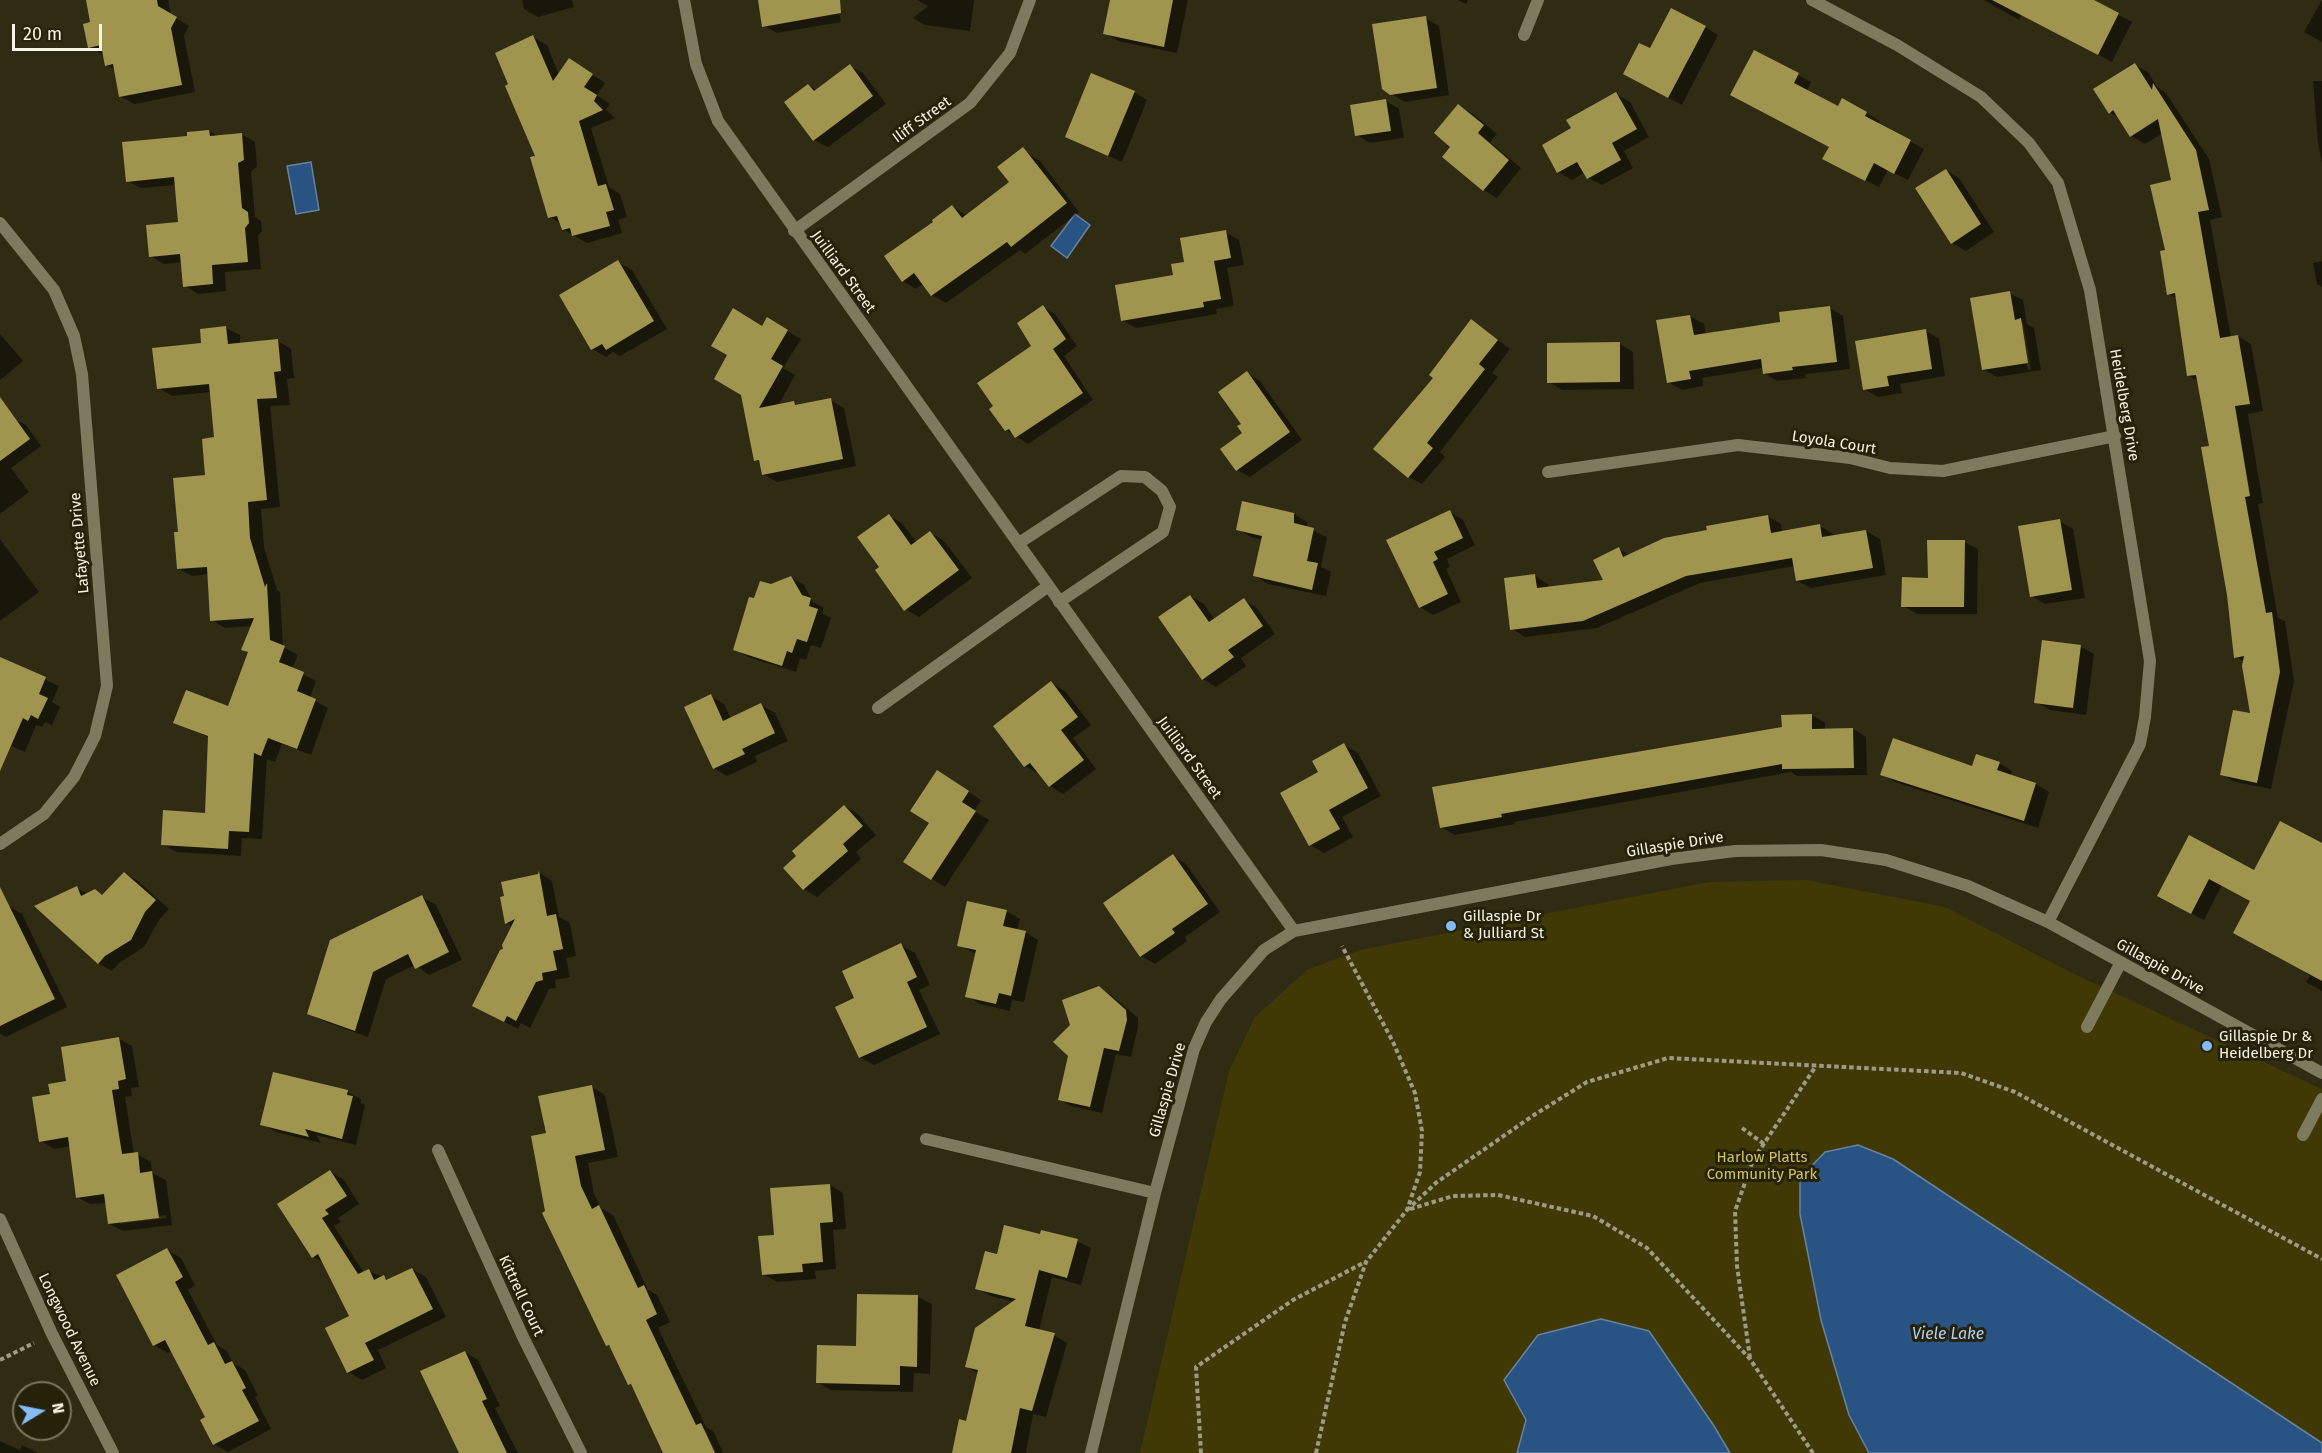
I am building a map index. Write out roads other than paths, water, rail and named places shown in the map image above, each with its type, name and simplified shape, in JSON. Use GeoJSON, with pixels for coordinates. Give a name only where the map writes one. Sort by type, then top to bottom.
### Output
{"type":"FeatureCollection","features":[{"type":"Feature","properties":{"kind":"street","name":"Juilliard Street"},"geometry":{"type":"LineString","coordinates":[[684,0],[696,64],[718,122],[1294,931]]}},
{"type":"Feature","properties":{"kind":"street","name":"Iliff Street"},"geometry":{"type":"LineString","coordinates":[[794,231],[970,103],[1010,53],[1030,0]]}},
{"type":"Feature","properties":{"kind":"street"},"geometry":{"type":"LineString","coordinates":[[1524,35],[1538,0]]}},
{"type":"Feature","properties":{"kind":"street","name":"Heidelberg Drive"},"geometry":{"type":"LineString","coordinates":[[1812,0],[1897,45],[1981,98],[2029,143],[2058,183],[2090,290],[2150,661],[2145,717],[2139,744],[2048,922]]}},
{"type":"Feature","properties":{"kind":"street","name":"Lafayette Drive"},"geometry":{"type":"LineString","coordinates":[[0,223],[54,290],[74,336],[81,374],[107,686],[95,736],[74,777],[44,814],[0,844]]}},
{"type":"Feature","properties":{"kind":"street","name":"Loyola Court"},"geometry":{"type":"LineString","coordinates":[[1548,472],[1738,445],[1850,458],[1890,468],[1943,471],[2115,436]]}},
{"type":"Feature","properties":{"kind":"street"},"geometry":{"type":"LineString","coordinates":[[1018,543],[1121,476],[1144,477],[1162,491],[1170,507],[1163,532],[1059,602]]}},
{"type":"Feature","properties":{"kind":"street"},"geometry":{"type":"LineString","coordinates":[[878,708],[1047,586]]}},
{"type":"Feature","properties":{"kind":"street","name":"Gillaspie Drive"},"geometry":{"type":"LineString","coordinates":[[1091,1453],[1155,1194],[1194,1049],[1206,1022],[1221,999],[1264,950],[1294,931],[1671,859],[1743,851],[1821,850],[1886,860],[1968,886],[2048,922],[2322,1073]]}},
{"type":"Feature","properties":{"kind":"street"},"geometry":{"type":"LineString","coordinates":[[2088,1027],[2121,962]]}},
{"type":"Feature","properties":{"kind":"street"},"geometry":{"type":"LineString","coordinates":[[2303,1135],[2322,1099]]}},
{"type":"Feature","properties":{"kind":"street"},"geometry":{"type":"LineString","coordinates":[[926,1139],[1155,1194]]}},
{"type":"Feature","properties":{"kind":"street","name":"Kittrell Court"},"geometry":{"type":"LineString","coordinates":[[438,1150],[524,1337],[581,1453]]}},
{"type":"Feature","properties":{"kind":"street","name":"Longwood Avenue"},"geometry":{"type":"LineString","coordinates":[[0,1219],[52,1334],[113,1453]]}},
{"type":"Feature","properties":{"kind":"water"},"geometry":{"type":"Polygon","coordinates":[[[311,162],[319,210],[296,214],[287,166],[311,162]]]}},
{"type":"Feature","properties":{"kind":"water"},"geometry":{"type":"Polygon","coordinates":[[[1075,214],[1090,225],[1067,258],[1051,246],[1075,214]]]}},
{"type":"Feature","properties":{"kind":"water","name":"Viele Lake"},"geometry":{"type":"Polygon","coordinates":[[[1858,1145],[1893,1159],[2322,1443],[2322,1453],[1869,1453],[1849,1415],[1821,1320],[1800,1214],[1800,1178],[1825,1152],[1858,1145]]]}},
{"type":"Feature","properties":{"kind":"water"},"geometry":{"type":"Polygon","coordinates":[[[1601,1319],[1649,1331],[1730,1453],[1517,1453],[1526,1420],[1504,1380],[1538,1335],[1601,1319]]]}},
{"type":"Feature","properties":{"kind":"place","name":"Gillaspie Dr & Julliard St"},"geometry":{"type":"Point","coordinates":[1451,926]}},
{"type":"Feature","properties":{"kind":"place","name":"Gillaspie Dr & Heidelberg Dr"},"geometry":{"type":"Point","coordinates":[2207,1046]}},
{"type":"Feature","properties":{"kind":"park label","name":"Harlow Platts Community Park"},"geometry":{"type":"Point","coordinates":[1762,1166]}}]}
